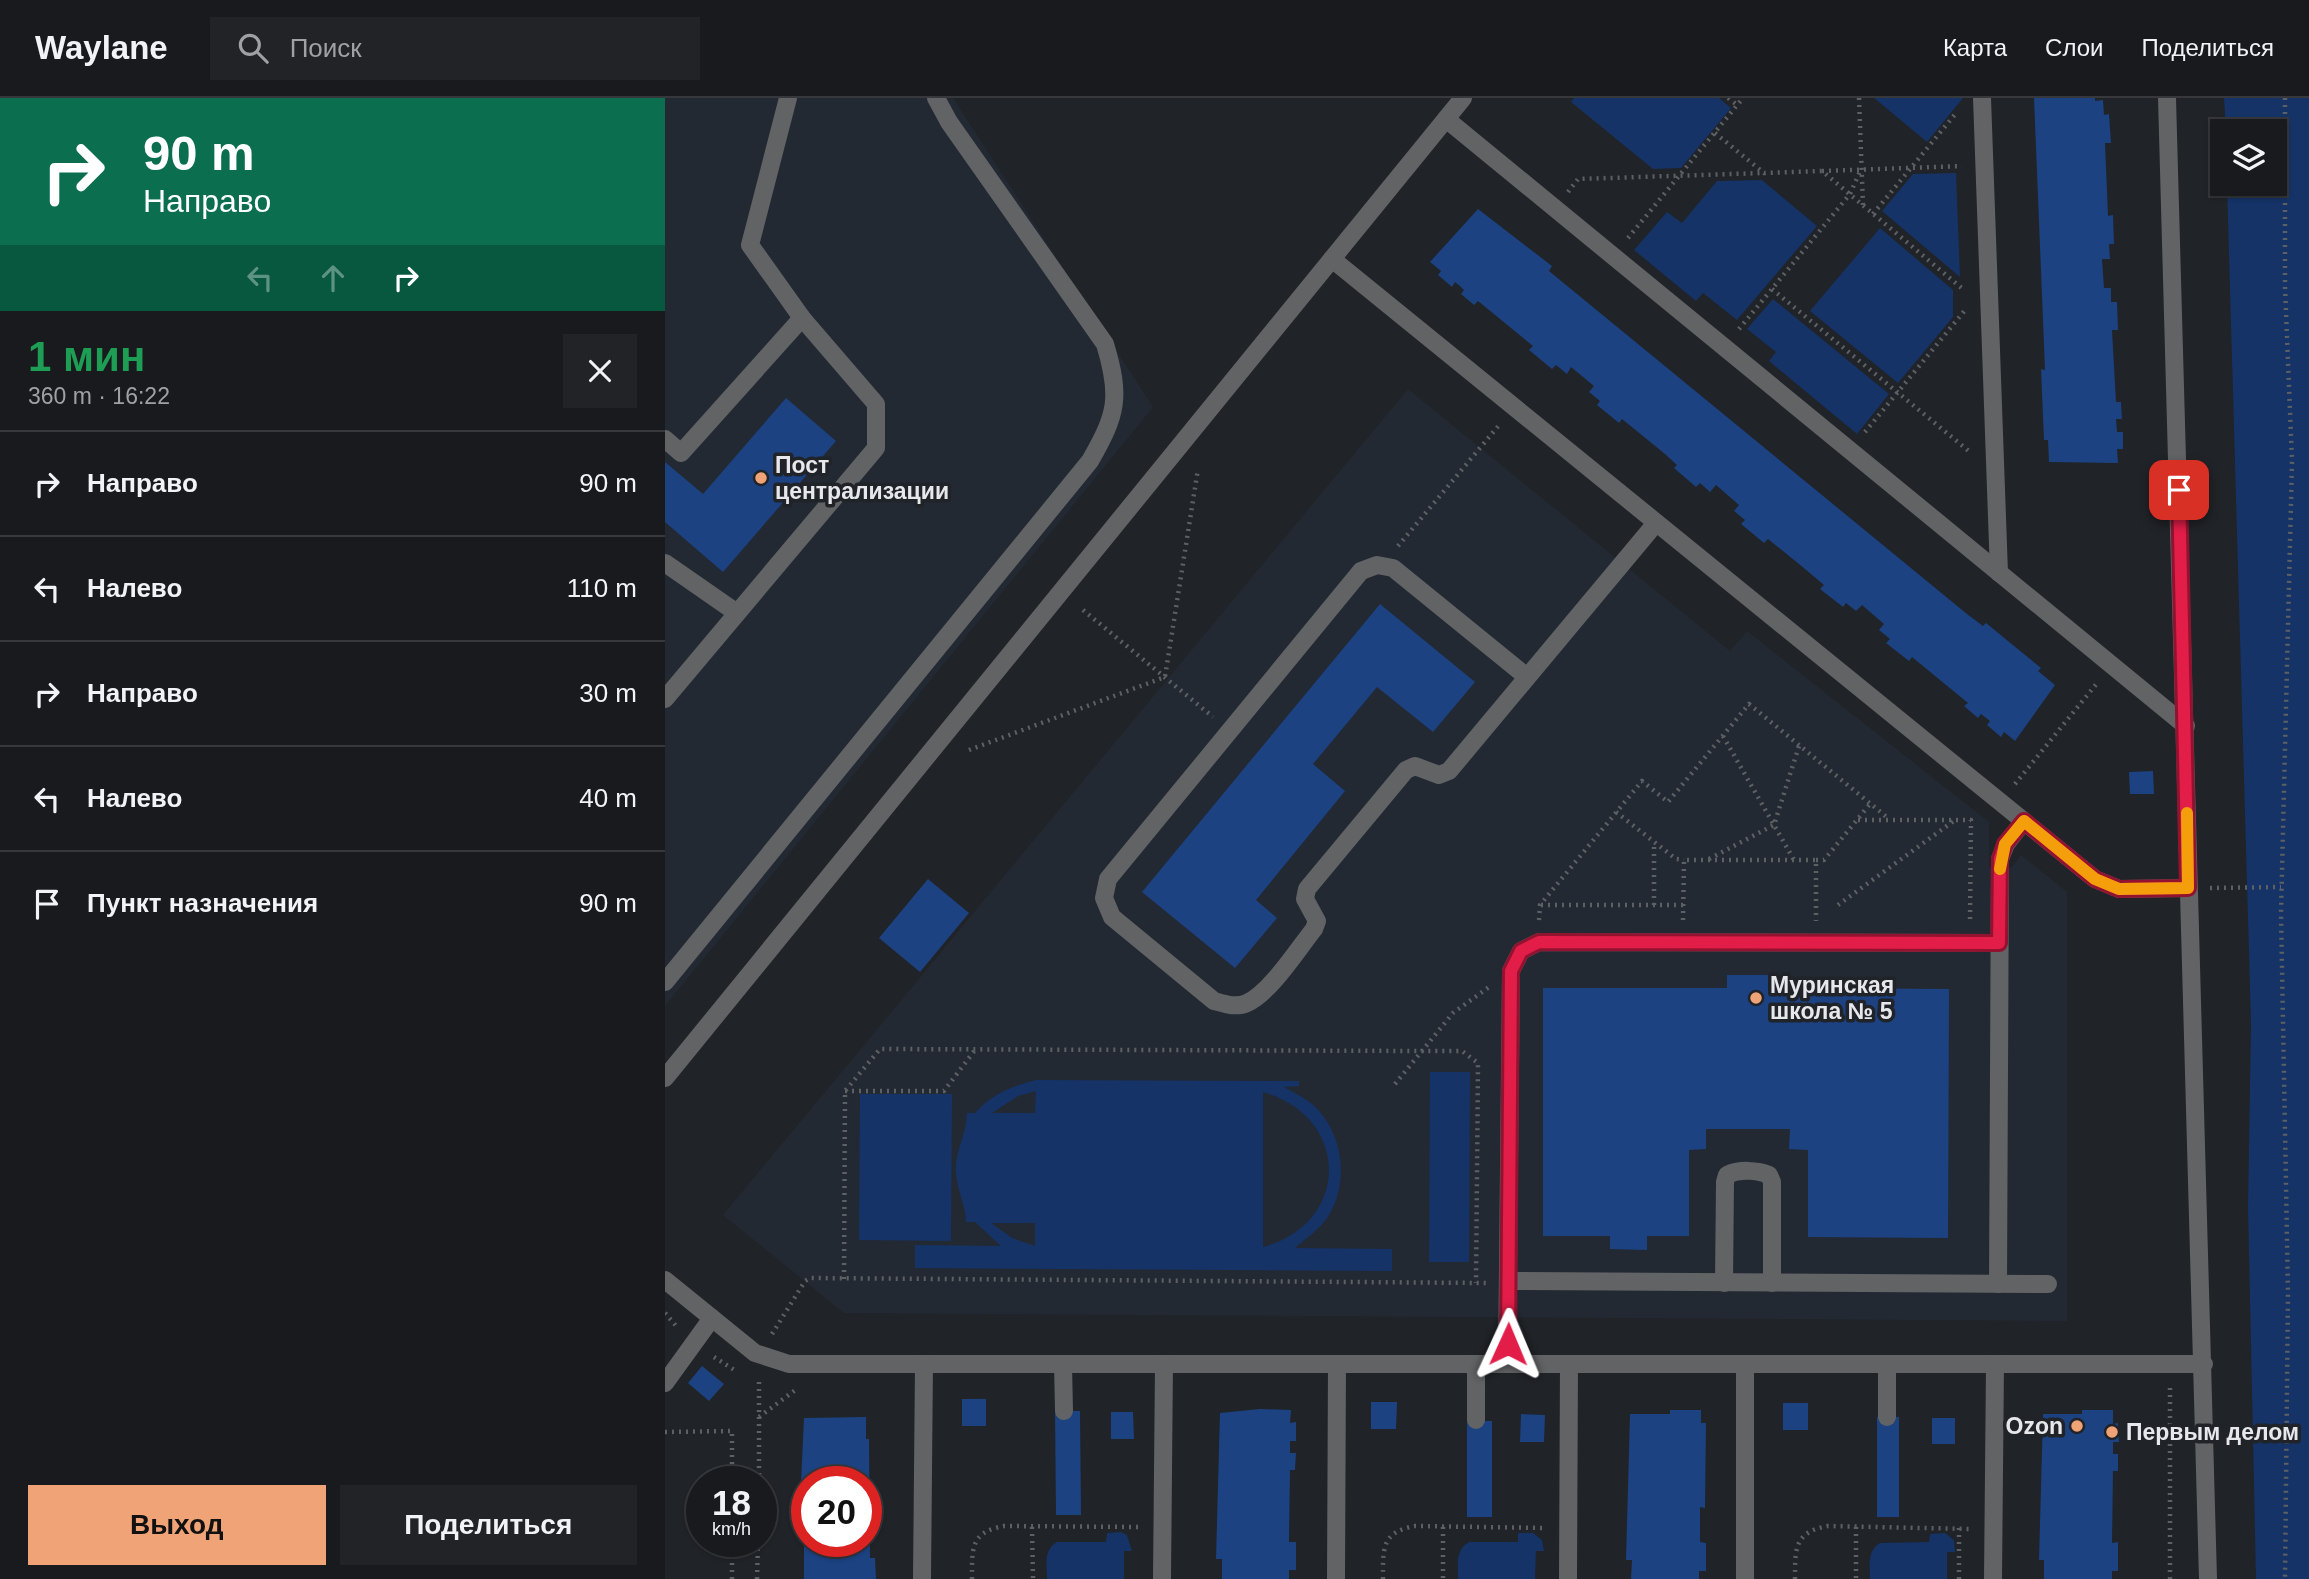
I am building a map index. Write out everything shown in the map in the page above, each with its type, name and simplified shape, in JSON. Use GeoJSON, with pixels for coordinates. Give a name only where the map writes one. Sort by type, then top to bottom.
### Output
{"type":"FeatureCollection","features":[{"type":"Feature","properties":{"kind":"lane"},"geometry":{"type":"LineString","coordinates":[[665,699],[876,448],[876,404],[803,318],[750,245],[788,98]]}},
{"type":"Feature","properties":{"kind":"lane"},"geometry":{"type":"LineString","coordinates":[[665,982],[1090,461],[1111,424],[1116,380],[1105,344],[949,122],[936,98]]}},
{"type":"Feature","properties":{"kind":"lane"},"geometry":{"type":"LineString","coordinates":[[665,1077],[1463,98]]}},
{"type":"Feature","properties":{"kind":"lane"},"geometry":{"type":"LineString","coordinates":[[1982,98],[1999,573]]}},
{"type":"Feature","properties":{"kind":"lane"},"geometry":{"type":"LineString","coordinates":[[2167,98],[2208,1579]]}},
{"type":"Feature","properties":{"kind":"lane"},"geometry":{"type":"LineString","coordinates":[[1446,119],[2186,726]]}},
{"type":"Feature","properties":{"kind":"lane"},"geometry":{"type":"LineString","coordinates":[[1332,259],[2095,879],[2119,889],[2188,888]]}},
{"type":"Feature","properties":{"kind":"lane"},"geometry":{"type":"LineString","coordinates":[[665,439],[681,453],[803,318]]}},
{"type":"Feature","properties":{"kind":"lane"},"geometry":{"type":"LineString","coordinates":[[1527,677],[1394,568],[1377,565],[1361,571],[1108,878],[1104,898],[1112,917],[1214,1001],[1229,1006],[1244,1004],[1258,997],[1314,929],[1317,921],[1305,900],[1307,889],[1406,771],[1415,766],[1439,775],[1449,771],[1655,523]]}},
{"type":"Feature","properties":{"kind":"lane"},"geometry":{"type":"LineString","coordinates":[[665,563],[737,614]]}},
{"type":"Feature","properties":{"kind":"lane"},"geometry":{"type":"LineString","coordinates":[[1999,1284],[2000,859],[2005,844],[2024,821]]}},
{"type":"Feature","properties":{"kind":"lane"},"geometry":{"type":"LineString","coordinates":[[1507,1364],[1511,971],[1521,951],[1539,942],[1999,943]]}},
{"type":"Feature","properties":{"kind":"lane"},"geometry":{"type":"LineString","coordinates":[[1724,1283],[1724,1182],[1727,1175],[1734,1172],[1763,1172],[1769,1175],[1772,1182],[1772,1283]]}},
{"type":"Feature","properties":{"kind":"lane"},"geometry":{"type":"LineString","coordinates":[[665,1280],[755,1353],[789,1364],[2204,1364]]}},
{"type":"Feature","properties":{"kind":"lane"},"geometry":{"type":"LineString","coordinates":[[1508,1282],[2048,1284]]}},
{"type":"Feature","properties":{"kind":"lane"},"geometry":{"type":"LineString","coordinates":[[665,1383],[712,1318]]}},
{"type":"Feature","properties":{"kind":"lane"},"geometry":{"type":"LineString","coordinates":[[922,1579],[923,1364]]}},
{"type":"Feature","properties":{"kind":"lane"},"geometry":{"type":"LineString","coordinates":[[1063,1364],[1064,1411]]}},
{"type":"Feature","properties":{"kind":"lane"},"geometry":{"type":"LineString","coordinates":[[1162,1579],[1164,1364]]}},
{"type":"Feature","properties":{"kind":"lane"},"geometry":{"type":"LineString","coordinates":[[1336,1579],[1337,1364]]}},
{"type":"Feature","properties":{"kind":"lane"},"geometry":{"type":"LineString","coordinates":[[1476,1364],[1476,1420]]}},
{"type":"Feature","properties":{"kind":"lane"},"geometry":{"type":"LineString","coordinates":[[1568,1579],[1569,1364]]}},
{"type":"Feature","properties":{"kind":"lane"},"geometry":{"type":"LineString","coordinates":[[1745,1364],[1745,1579]]}},
{"type":"Feature","properties":{"kind":"lane"},"geometry":{"type":"LineString","coordinates":[[1887,1364],[1887,1417]]}},
{"type":"Feature","properties":{"kind":"lane"},"geometry":{"type":"LineString","coordinates":[[1993,1579],[1995,1364]]}},
{"type":"Feature","properties":{"kind":"path"},"geometry":{"type":"LineString","coordinates":[[1728,98],[1737,105]]}},
{"type":"Feature","properties":{"kind":"path"},"geometry":{"type":"LineString","coordinates":[[1613,256],[1743,98]]}},
{"type":"Feature","properties":{"kind":"path"},"geometry":{"type":"LineString","coordinates":[[1859,98],[1863,205]]}},
{"type":"Feature","properties":{"kind":"path"},"geometry":{"type":"LineString","coordinates":[[2285,98],[2285,286],[2292,461],[2281,887],[2288,1294],[2285,1579]]}},
{"type":"Feature","properties":{"kind":"path"},"geometry":{"type":"LineString","coordinates":[[1873,214],[1961,108]]}},
{"type":"Feature","properties":{"kind":"path"},"geometry":{"type":"LineString","coordinates":[[1714,133],[1764,173]]}},
{"type":"Feature","properties":{"kind":"path"},"geometry":{"type":"LineString","coordinates":[[1578,179],[1984,165]]}},
{"type":"Feature","properties":{"kind":"path"},"geometry":{"type":"LineString","coordinates":[[1724,347],[1850,194],[1861,169]]}},
{"type":"Feature","properties":{"kind":"path"},"geometry":{"type":"LineString","coordinates":[[1822,171],[1965,290],[1989,289]]}},
{"type":"Feature","properties":{"kind":"path"},"geometry":{"type":"LineString","coordinates":[[1772,289],[1995,472]]}},
{"type":"Feature","properties":{"kind":"path"},"geometry":{"type":"LineString","coordinates":[[1850,450],[1966,309],[1965,290]]}},
{"type":"Feature","properties":{"kind":"path"},"geometry":{"type":"LineString","coordinates":[[1377,565],[1392,554],[1514,408]]}},
{"type":"Feature","properties":{"kind":"path"},"geometry":{"type":"LineString","coordinates":[[1165,677],[1198,469]]}},
{"type":"Feature","properties":{"kind":"path"},"geometry":{"type":"LineString","coordinates":[[1083,610],[1230,731]]}},
{"type":"Feature","properties":{"kind":"path"},"geometry":{"type":"LineString","coordinates":[[2012,788],[2112,665]]}},
{"type":"Feature","properties":{"kind":"path"},"geometry":{"type":"LineString","coordinates":[[969,750],[1165,677]]}},
{"type":"Feature","properties":{"kind":"path"},"geometry":{"type":"LineString","coordinates":[[1539,942],[1539,905],[1642,781],[1668,802],[1749,704],[1889,820]]}},
{"type":"Feature","properties":{"kind":"path"},"geometry":{"type":"LineString","coordinates":[[1723,736],[1794,860]]}},
{"type":"Feature","properties":{"kind":"path"},"geometry":{"type":"LineString","coordinates":[[1708,860],[1774,825],[1799,746]]}},
{"type":"Feature","properties":{"kind":"path"},"geometry":{"type":"LineString","coordinates":[[1616,811],[1677,859],[1824,860],[1870,804]]}},
{"type":"Feature","properties":{"kind":"path"},"geometry":{"type":"LineString","coordinates":[[1838,905],[1955,819]]}},
{"type":"Feature","properties":{"kind":"path"},"geometry":{"type":"LineString","coordinates":[[1858,820],[1971,820],[1970,943]]}},
{"type":"Feature","properties":{"kind":"path"},"geometry":{"type":"LineString","coordinates":[[1654,841],[1654,905]]}},
{"type":"Feature","properties":{"kind":"path"},"geometry":{"type":"LineString","coordinates":[[1683,942],[1684,859]]}},
{"type":"Feature","properties":{"kind":"path"},"geometry":{"type":"LineString","coordinates":[[1816,860],[1816,943]]}},
{"type":"Feature","properties":{"kind":"path"},"geometry":{"type":"LineString","coordinates":[[2188,888],[2281,887]]}},
{"type":"Feature","properties":{"kind":"path"},"geometry":{"type":"LineString","coordinates":[[1539,905],[1683,905]]}},
{"type":"Feature","properties":{"kind":"path"},"geometry":{"type":"LineString","coordinates":[[1395,1084],[1453,1013],[1511,971]]}},
{"type":"Feature","properties":{"kind":"path"},"geometry":{"type":"LineString","coordinates":[[844,1279],[845,1091],[880,1049],[1462,1051],[1478,1063],[1476,1283]]}},
{"type":"Feature","properties":{"kind":"path"},"geometry":{"type":"LineString","coordinates":[[845,1091],[944,1091],[975,1049]]}},
{"type":"Feature","properties":{"kind":"path"},"geometry":{"type":"LineString","coordinates":[[755,1353],[772,1335],[805,1281],[1508,1282]]}},
{"type":"Feature","properties":{"kind":"path"},"geometry":{"type":"LineString","coordinates":[[665,1324],[669,1320],[720,1362],[745,1375]]}},
{"type":"Feature","properties":{"kind":"path"},"geometry":{"type":"LineString","coordinates":[[758,1466],[758,1380],[772,1383]]}},
{"type":"Feature","properties":{"kind":"path"},"geometry":{"type":"LineString","coordinates":[[759,1417],[805,1383],[794,1383]]}},
{"type":"Feature","properties":{"kind":"path"},"geometry":{"type":"LineString","coordinates":[[2157,1387],[2171,1387],[2170,1579]]}},
{"type":"Feature","properties":{"kind":"path"},"geometry":{"type":"LineString","coordinates":[[665,1432],[732,1431],[732,1466]]}},
{"type":"Feature","properties":{"kind":"path"},"geometry":{"type":"LineString","coordinates":[[1032,1527],[1033,1579]]}},
{"type":"Feature","properties":{"kind":"path"},"geometry":{"type":"LineString","coordinates":[[1443,1527],[1443,1579]]}},
{"type":"Feature","properties":{"kind":"path"},"geometry":{"type":"LineString","coordinates":[[1856,1527],[1856,1579]]}},
{"type":"Feature","properties":{"kind":"path"},"geometry":{"type":"LineString","coordinates":[[972,1579],[972,1553],[976,1540],[987,1529],[1163,1528]]}},
{"type":"Feature","properties":{"kind":"path"},"geometry":{"type":"LineString","coordinates":[[1959,1528],[1959,1579]]}},
{"type":"Feature","properties":{"kind":"path"},"geometry":{"type":"LineString","coordinates":[[1383,1579],[1383,1553],[1387,1540],[1398,1529],[1568,1529]]}},
{"type":"Feature","properties":{"kind":"path"},"geometry":{"type":"LineString","coordinates":[[1795,1579],[1795,1553],[1799,1540],[1811,1529],[1993,1529]]}},
{"type":"Feature","properties":{"kind":"path"},"geometry":{"type":"LineString","coordinates":[[732,1557],[732,1579]]}},
{"type":"Feature","properties":{"kind":"path"},"geometry":{"type":"LineString","coordinates":[[757,1579],[758,1557]]}},
{"type":"Feature","properties":{"kind":"shaded area"},"geometry":{"type":"Polygon","coordinates":[[[665,98],[953,98],[1153,407],[665,1006],[665,98]]]}},
{"type":"Feature","properties":{"kind":"shaded area"},"geometry":{"type":"Polygon","coordinates":[[[1574,98],[1719,98],[1731,108],[1681,168],[1653,169],[1571,102],[1574,98]]]}},
{"type":"Feature","properties":{"kind":"shaded area"},"geometry":{"type":"Polygon","coordinates":[[[1874,98],[1963,98],[1927,142],[1874,98]]]}},
{"type":"Feature","properties":{"kind":"shaded area"},"geometry":{"type":"Polygon","coordinates":[[[2224,98],[2309,98],[2309,1579],[2256,1579],[2248,1206],[2251,1024],[2227,196],[2287,196],[2287,119],[2225,119],[2224,98]]]}},
{"type":"Feature","properties":{"kind":"shaded area"},"geometry":{"type":"Polygon","coordinates":[[[1956,173],[1960,277],[1882,211],[1913,174],[1956,173]]]}},
{"type":"Feature","properties":{"kind":"shaded area"},"geometry":{"type":"Polygon","coordinates":[[[1762,180],[1817,226],[1737,320],[1703,293],[1696,301],[1634,250],[1667,212],[1682,223],[1717,181],[1762,180]]]}},
{"type":"Feature","properties":{"kind":"shaded area"},"geometry":{"type":"Polygon","coordinates":[[[1880,228],[1953,290],[1953,317],[1898,383],[1810,311],[1880,228]]]}},
{"type":"Feature","properties":{"kind":"shaded area"},"geometry":{"type":"Polygon","coordinates":[[[1773,299],[1889,394],[1857,434],[1769,361],[1776,352],[1747,329],[1773,299]]]}},
{"type":"Feature","properties":{"kind":"shaded area","name":"Муринская школа № 5"},"geometry":{"type":"Polygon","coordinates":[[[1408,389],[1730,651],[1747,631],[1989,822],[1989,868],[2011,868],[2021,855],[2067,892],[2067,1321],[844,1313],[723,1215],[1408,389]]]}},
{"type":"Feature","properties":{"kind":"shaded area"},"geometry":{"type":"Polygon","coordinates":[[[1430,1072],[1470,1072],[1469,1262],[1429,1262],[1430,1072]]]}},
{"type":"Feature","properties":{"kind":"shaded area"},"geometry":{"type":"Polygon","coordinates":[[[1036,1080],[1299,1081],[1299,1086],[1284,1087],[1311,1104],[1328,1123],[1338,1149],[1341,1178],[1334,1206],[1327,1218],[1295,1248],[1392,1249],[1392,1271],[915,1268],[915,1245],[1001,1246],[975,1222],[966,1222],[957,1180],[957,1158],[967,1113],[975,1113],[995,1096],[1011,1088],[1036,1080]],[[1036,1091],[1018,1096],[992,1113],[1035,1113],[1036,1091]],[[1263,1092],[1263,1247],[1292,1234],[1313,1216],[1325,1194],[1329,1170],[1325,1146],[1313,1123],[1292,1105],[1263,1092]],[[991,1223],[1012,1238],[1035,1246],[1035,1223],[991,1223]]]}},
{"type":"Feature","properties":{"kind":"shaded area"},"geometry":{"type":"Polygon","coordinates":[[[860,1094],[952,1094],[951,1241],[859,1240],[860,1094]]]}},
{"type":"Feature","properties":{"kind":"shaded area"},"geometry":{"type":"Polygon","coordinates":[[[1121,1532],[1127,1535],[1132,1551],[1124,1551],[1124,1579],[1047,1579],[1048,1554],[1057,1542],[1106,1542],[1107,1533],[1121,1532]]]}},
{"type":"Feature","properties":{"kind":"shaded area"},"geometry":{"type":"Polygon","coordinates":[[[1518,1533],[1533,1533],[1542,1540],[1544,1551],[1536,1551],[1535,1579],[1458,1579],[1458,1558],[1465,1545],[1469,1542],[1518,1542],[1518,1533]]]}},
{"type":"Feature","properties":{"kind":"shaded area"},"geometry":{"type":"Polygon","coordinates":[[[1945,1533],[1954,1540],[1955,1552],[1947,1552],[1947,1579],[1870,1579],[1871,1554],[1880,1543],[1929,1542],[1930,1534],[1945,1533]]]}},
{"type":"Feature","properties":{"kind":"building"},"geometry":{"type":"Polygon","coordinates":[[[2034,98],[2095,98],[2095,101],[2103,100],[2104,115],[2109,114],[2111,143],[2105,143],[2108,216],[2113,215],[2114,244],[2109,244],[2110,259],[2102,259],[2104,288],[2111,288],[2111,302],[2117,302],[2118,330],[2112,330],[2116,402],[2121,402],[2122,419],[2116,419],[2117,432],[2123,432],[2123,449],[2117,449],[2118,463],[2049,462],[2048,440],[2044,440],[2041,369],[2045,370],[2034,98]]]}},
{"type":"Feature","properties":{"kind":"building"},"geometry":{"type":"Polygon","coordinates":[[[1478,209],[1552,266],[1549,271],[1967,614],[1983,626],[1986,623],[2041,668],[2038,671],[2055,685],[2015,741],[2004,732],[2001,737],[1987,725],[1990,721],[1981,714],[1978,718],[1964,706],[1968,703],[1912,657],[1909,661],[1886,643],[1890,639],[1879,630],[1884,624],[1862,605],[1856,611],[1846,603],[1843,607],[1820,589],[1824,585],[1799,564],[1768,539],[1764,543],[1741,524],[1745,520],[1734,511],[1739,505],[1716,485],[1710,492],[1700,483],[1696,487],[1674,468],[1677,465],[1665,454],[1622,419],[1619,423],[1597,405],[1600,401],[1589,392],[1594,386],[1571,367],[1567,374],[1556,365],[1552,369],[1529,350],[1533,346],[1478,301],[1474,305],[1461,294],[1464,290],[1455,282],[1452,287],[1438,275],[1441,271],[1430,262],[1478,209]]]}},
{"type":"Feature","properties":{"kind":"building","name":"Пост централизации"},"geometry":{"type":"Polygon","coordinates":[[[786,398],[836,441],[723,572],[665,522],[665,462],[703,494],[786,398]]]}},
{"type":"Feature","properties":{"kind":"building"},"geometry":{"type":"Polygon","coordinates":[[[1380,604],[1475,682],[1433,732],[1377,687],[1313,764],[1345,791],[1256,900],[1277,918],[1235,968],[1142,892],[1380,604]]]}},
{"type":"Feature","properties":{"kind":"building"},"geometry":{"type":"Polygon","coordinates":[[[2153,771],[2154,794],[2130,794],[2129,772],[2153,771]]]}},
{"type":"Feature","properties":{"kind":"building"},"geometry":{"type":"Polygon","coordinates":[[[928,879],[969,913],[920,972],[879,938],[928,879]]]}},
{"type":"Feature","properties":{"kind":"building"},"geometry":{"type":"Polygon","coordinates":[[[1727,975],[1770,975],[1770,988],[1949,989],[1948,1238],[1808,1237],[1808,1150],[1789,1149],[1790,1129],[1706,1129],[1706,1149],[1689,1150],[1689,1236],[1647,1236],[1647,1250],[1610,1249],[1610,1236],[1543,1236],[1543,988],[1727,988],[1727,975]]]}},
{"type":"Feature","properties":{"kind":"building"},"geometry":{"type":"Polygon","coordinates":[[[702,1366],[724,1384],[709,1401],[688,1383],[702,1366]]]}},
{"type":"Feature","properties":{"kind":"building"},"geometry":{"type":"Polygon","coordinates":[[[962,1399],[986,1399],[986,1426],[962,1426],[962,1399]]]}},
{"type":"Feature","properties":{"kind":"building"},"geometry":{"type":"Polygon","coordinates":[[[1371,1402],[1397,1402],[1396,1429],[1371,1429],[1371,1402]]]}},
{"type":"Feature","properties":{"kind":"building"},"geometry":{"type":"Polygon","coordinates":[[[1783,1403],[1808,1403],[1808,1430],[1783,1430],[1783,1403]]]}},
{"type":"Feature","properties":{"kind":"building"},"geometry":{"type":"Polygon","coordinates":[[[1260,1409],[1291,1410],[1290,1423],[1296,1422],[1296,1441],[1290,1441],[1290,1453],[1296,1453],[1295,1470],[1290,1470],[1289,1542],[1296,1542],[1296,1570],[1289,1570],[1289,1579],[1222,1579],[1222,1559],[1216,1559],[1220,1413],[1260,1409]]]}},
{"type":"Feature","properties":{"kind":"building"},"geometry":{"type":"Polygon","coordinates":[[[1670,1410],[1701,1410],[1701,1423],[1706,1423],[1705,1508],[1700,1507],[1700,1542],[1706,1543],[1706,1571],[1699,1571],[1699,1579],[1631,1579],[1632,1560],[1626,1560],[1630,1414],[1670,1414],[1670,1410]]]}},
{"type":"Feature","properties":{"kind":"building"},"geometry":{"type":"Polygon","coordinates":[[[2082,1410],[2113,1410],[2113,1424],[2118,1423],[2119,1442],[2113,1442],[2113,1454],[2118,1454],[2118,1471],[2113,1471],[2112,1543],[2118,1542],[2118,1571],[2112,1571],[2112,1579],[2044,1579],[2044,1560],[2039,1560],[2043,1414],[2082,1414],[2082,1410]]]}},
{"type":"Feature","properties":{"kind":"building"},"geometry":{"type":"Polygon","coordinates":[[[1055,1411],[1080,1411],[1081,1515],[1056,1515],[1055,1411]]]}},
{"type":"Feature","properties":{"kind":"building"},"geometry":{"type":"Polygon","coordinates":[[[1111,1412],[1133,1412],[1134,1439],[1111,1439],[1111,1412]]]}},
{"type":"Feature","properties":{"kind":"building"},"geometry":{"type":"Polygon","coordinates":[[[1521,1414],[1545,1415],[1544,1442],[1520,1442],[1521,1414]]]}},
{"type":"Feature","properties":{"kind":"building"},"geometry":{"type":"Polygon","coordinates":[[[866,1417],[869,1466],[802,1466],[804,1418],[866,1417]]]}},
{"type":"Feature","properties":{"kind":"building"},"geometry":{"type":"Polygon","coordinates":[[[1877,1417],[1899,1417],[1899,1517],[1877,1517],[1877,1417]]]}},
{"type":"Feature","properties":{"kind":"building"},"geometry":{"type":"Polygon","coordinates":[[[1932,1418],[1955,1418],[1955,1444],[1932,1444],[1932,1418]]]}},
{"type":"Feature","properties":{"kind":"building"},"geometry":{"type":"Polygon","coordinates":[[[1467,1421],[1492,1421],[1492,1517],[1467,1517],[1467,1421]]]}},
{"type":"Feature","properties":{"kind":"building"},"geometry":{"type":"Polygon","coordinates":[[[804,1557],[875,1558],[876,1579],[804,1579],[804,1557]]]}},
{"type":"Feature","properties":{"kind":"slow traffic"},"geometry":{"type":"LineString","coordinates":[[2000,869],[2005,844],[2024,821],[2095,879],[2119,889],[2188,888],[2187,813]]}},
{"type":"Feature","properties":{"kind":"place","name":"Пост централизации"},"geometry":{"type":"Point","coordinates":[761,478]}},
{"type":"Feature","properties":{"kind":"place","name":"Муринская школа № 5"},"geometry":{"type":"Point","coordinates":[1756,998]}},
{"type":"Feature","properties":{"kind":"place","name":"Ozon"},"geometry":{"type":"Point","coordinates":[2077,1426]}},
{"type":"Feature","properties":{"kind":"place","name":"Первым делом"},"geometry":{"type":"Point","coordinates":[2112,1432]}},
{"type":"Feature","properties":{"kind":"route"},"geometry":{"type":"LineString","coordinates":[[1508,1344],[1511,971],[1521,951],[1539,942],[1999,943],[2000,859],[2005,844],[2024,821],[2095,879],[2119,889],[2188,888],[2179,490]]}}]}
